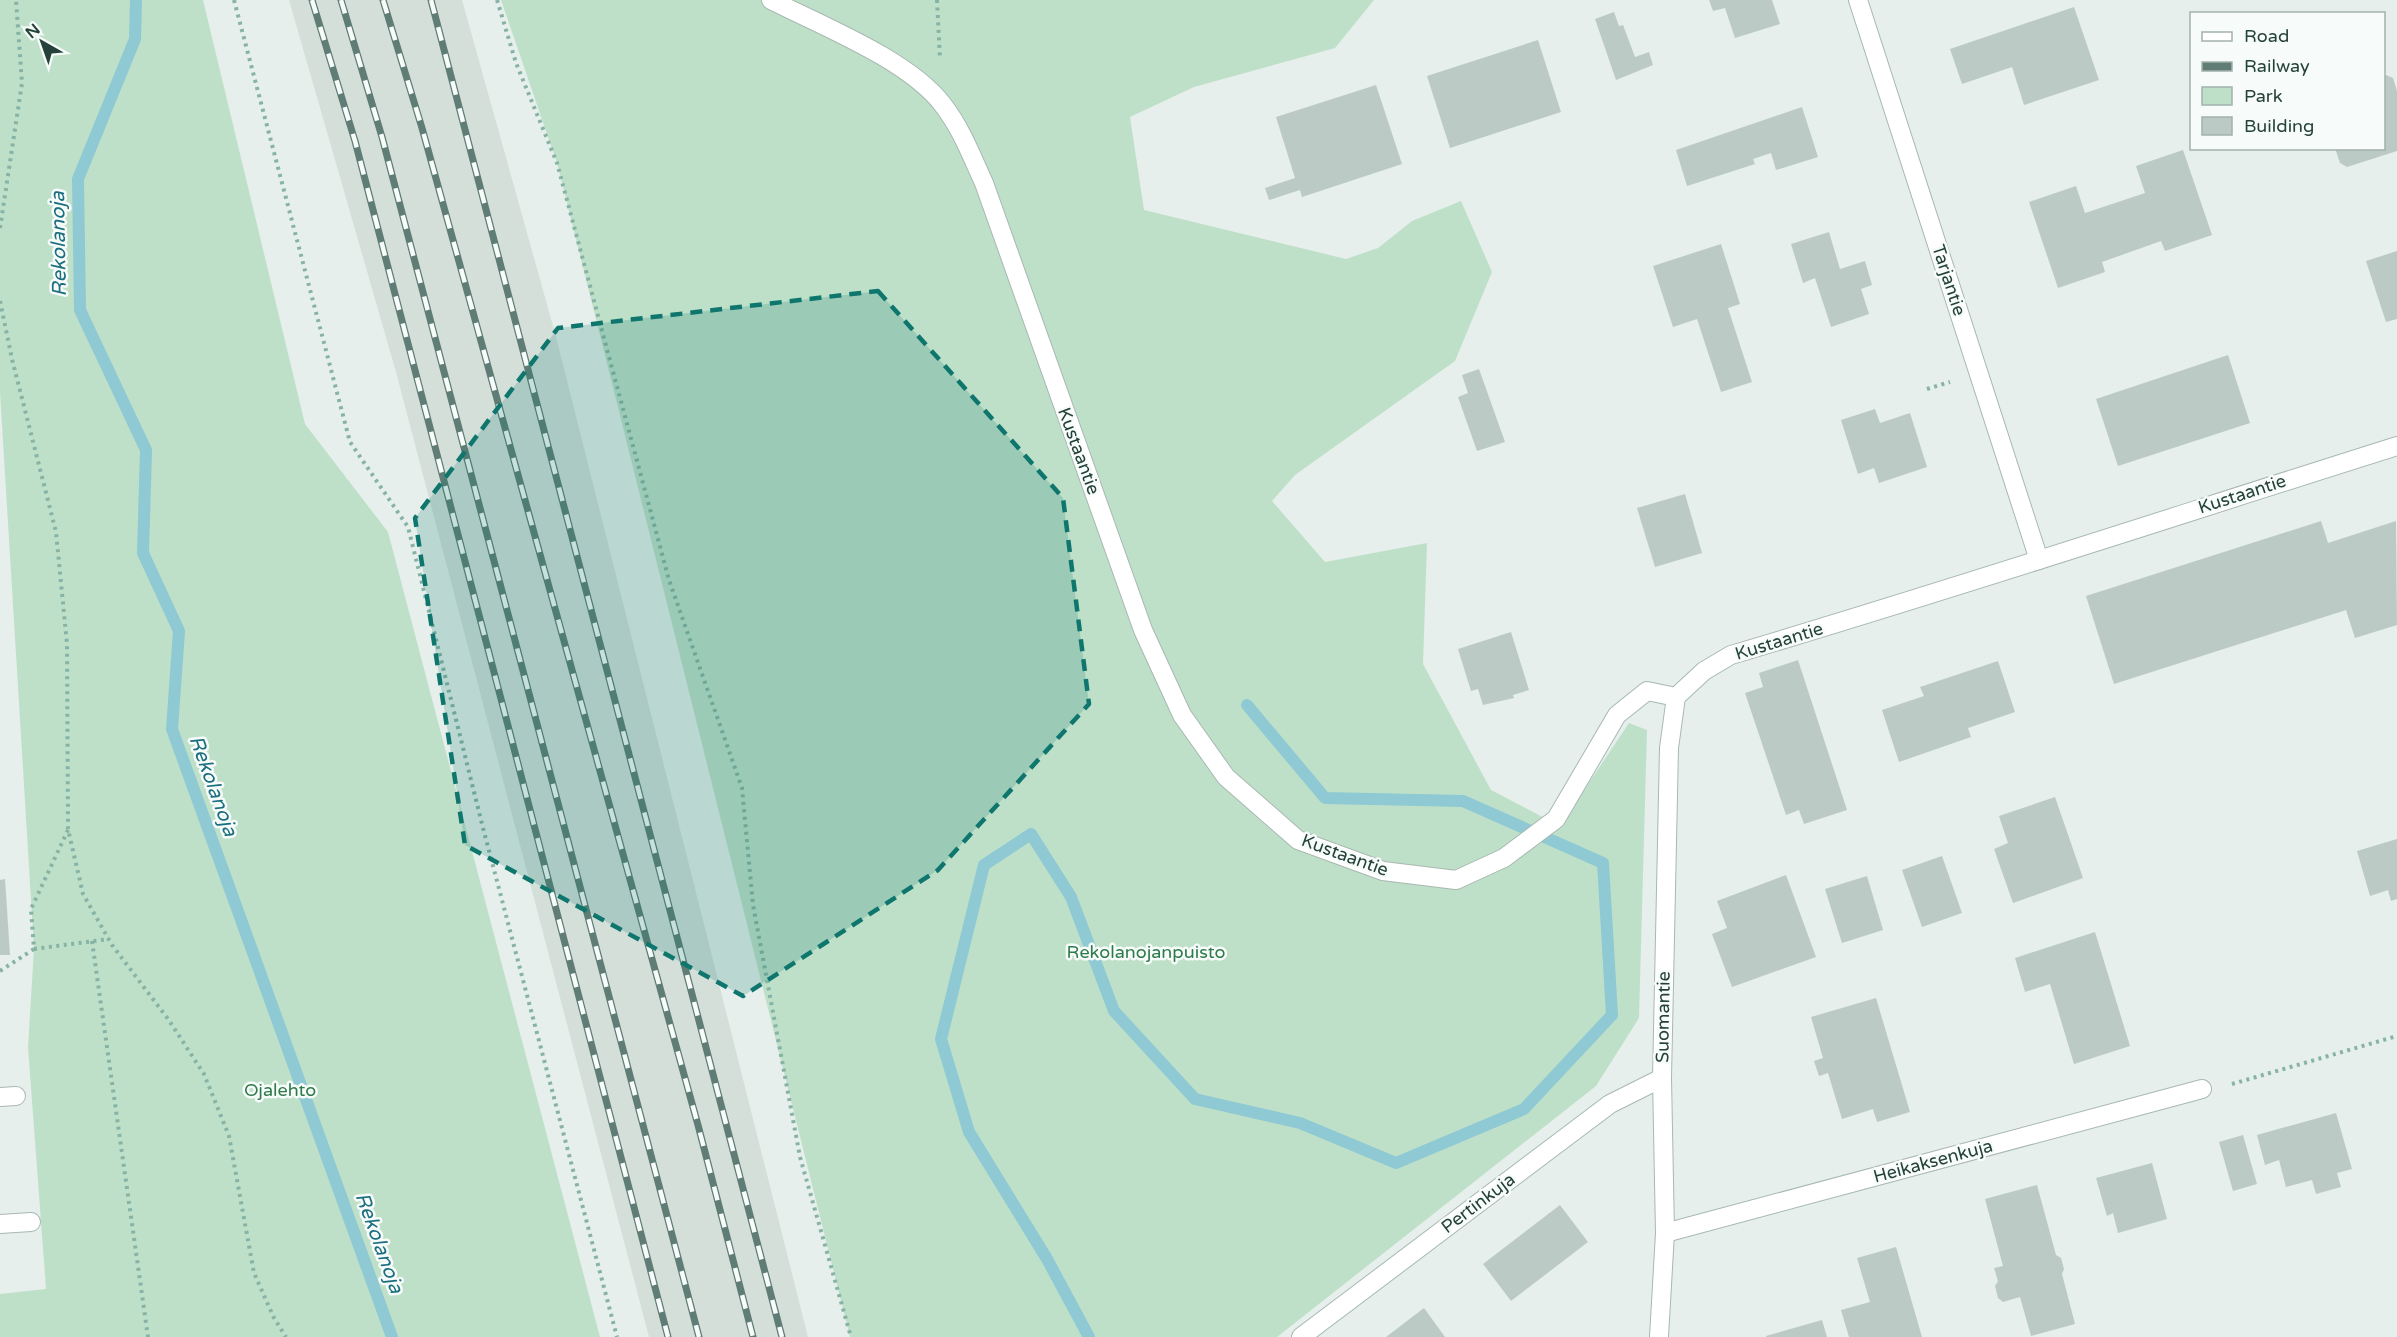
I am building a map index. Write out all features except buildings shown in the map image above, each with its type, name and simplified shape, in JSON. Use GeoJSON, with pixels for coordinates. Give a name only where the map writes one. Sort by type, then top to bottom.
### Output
{"type":"FeatureCollection","features":[{"type":"Feature","properties":{"kind":"street","name":"Kustaantie"},"geometry":{"type":"LineString","coordinates":[[771,0],[901,67],[943,104],[964,140],[984,183],[1143,630],[1182,715],[1226,777],[1298,840],[1383,871],[1456,880],[1504,858],[1556,819],[1617,715],[1647,692],[1676,697],[1704,671],[1731,655],[1912,601],[2397,446]]}},
{"type":"Feature","properties":{"kind":"street","name":"Tarjantie"},"geometry":{"type":"LineString","coordinates":[[1858,0],[2039,560]]}},
{"type":"Feature","properties":{"kind":"street","name":"Suomantie"},"geometry":{"type":"LineString","coordinates":[[1659,1337],[1665,1233],[1662,1078],[1669,748],[1676,697]]}},
{"type":"Feature","properties":{"kind":"street","name":"Pertinkuja"},"geometry":{"type":"LineString","coordinates":[[1301,1337],[1610,1104],[1662,1078]]}},
{"type":"Feature","properties":{"kind":"street","name":"Heikaksenkuja"},"geometry":{"type":"LineString","coordinates":[[1665,1233],[2202,1089]]}},
{"type":"Feature","properties":{"kind":"street"},"geometry":{"type":"LineString","coordinates":[[0,1224],[31,1222]]}},
{"type":"Feature","properties":{"kind":"path"},"geometry":{"type":"LineString","coordinates":[[0,228],[22,83],[16,0]]}},
{"type":"Feature","properties":{"kind":"path"},"geometry":{"type":"LineString","coordinates":[[234,0],[350,442],[408,527],[480,817],[617,1337]]}},
{"type":"Feature","properties":{"kind":"path"},"geometry":{"type":"LineString","coordinates":[[497,0],[516,63],[557,163],[669,580],[742,788],[753,905],[800,1157],[851,1337]]}},
{"type":"Feature","properties":{"kind":"path"},"geometry":{"type":"LineString","coordinates":[[938,0],[943,104]]}},
{"type":"Feature","properties":{"kind":"path"},"geometry":{"type":"LineString","coordinates":[[0,301],[12,359],[56,532],[67,644],[68,829],[83,894],[109,939],[168,1019],[204,1074],[229,1136],[254,1273],[274,1318],[286,1337]]}},
{"type":"Feature","properties":{"kind":"path"},"geometry":{"type":"LineString","coordinates":[[34,950],[31,909],[68,829]]}},
{"type":"Feature","properties":{"kind":"path"},"geometry":{"type":"LineString","coordinates":[[0,971],[34,950],[109,939]]}},
{"type":"Feature","properties":{"kind":"path"},"geometry":{"type":"LineString","coordinates":[[92,941],[148,1337]]}},
{"type":"Feature","properties":{"kind":"path"},"geometry":{"type":"LineString","coordinates":[[2202,1089],[2229,1084],[2397,1036]]}},
{"type":"Feature","properties":{"kind":"highlighted area"},"geometry":{"type":"Polygon","coordinates":[[[878,291],[1063,498],[1089,704],[938,870],[743,996],[465,845],[415,518],[558,328],[878,291]]]}},
{"type":"Feature","properties":{"kind":"shaded area"},"geometry":{"type":"Polygon","coordinates":[[[289,0],[462,0],[555,333],[808,1337],[649,1337],[396,372],[289,0]]]}},
{"type":"Feature","properties":{"kind":"green space","name":"Ojalehto"},"geometry":{"type":"Polygon","coordinates":[[[0,0],[203,0],[305,424],[388,532],[600,1337],[0,1337],[0,1294],[46,1289],[28,1047],[34,949],[0,392],[0,0]]]}},
{"type":"Feature","properties":{"kind":"green space","name":"Rekolanojanpuisto"},"geometry":{"type":"Polygon","coordinates":[[[501,0],[1374,0],[1335,48],[1194,87],[1130,117],[1144,210],[1346,259],[1378,248],[1412,221],[1461,201],[1492,272],[1455,361],[1295,475],[1272,501],[1325,562],[1427,543],[1423,664],[1491,790],[1560,826],[1629,723],[1647,730],[1639,1018],[1596,1086],[1277,1337],[850,1337],[557,163],[501,0]]]}},
{"type":"Feature","properties":{"kind":"waterway","name":"Rekolanoja"},"geometry":{"type":"LineString","coordinates":[[136,0],[135,39],[78,179],[80,310],[146,450],[143,553],[179,631],[172,729],[392,1337]]}},
{"type":"Feature","properties":{"kind":"waterway"},"geometry":{"type":"LineString","coordinates":[[1089,1337],[1047,1259],[969,1132],[941,1039],[984,865],[1031,834],[1071,897],[1114,1011],[1195,1099],[1300,1123],[1396,1163],[1524,1109],[1612,1015],[1603,863],[1463,801],[1325,798],[1247,705]]}},
{"type":"Feature","properties":{"kind":"railway"},"geometry":{"type":"LineString","coordinates":[[312,0],[355,141],[668,1337]]}},
{"type":"Feature","properties":{"kind":"railway"},"geometry":{"type":"LineString","coordinates":[[341,0],[382,137],[699,1337]]}},
{"type":"Feature","properties":{"kind":"railway"},"geometry":{"type":"LineString","coordinates":[[383,0],[422,128],[698,1125],[753,1337]]}},
{"type":"Feature","properties":{"kind":"railway"},"geometry":{"type":"LineString","coordinates":[[431,0],[782,1337]]}}]}
